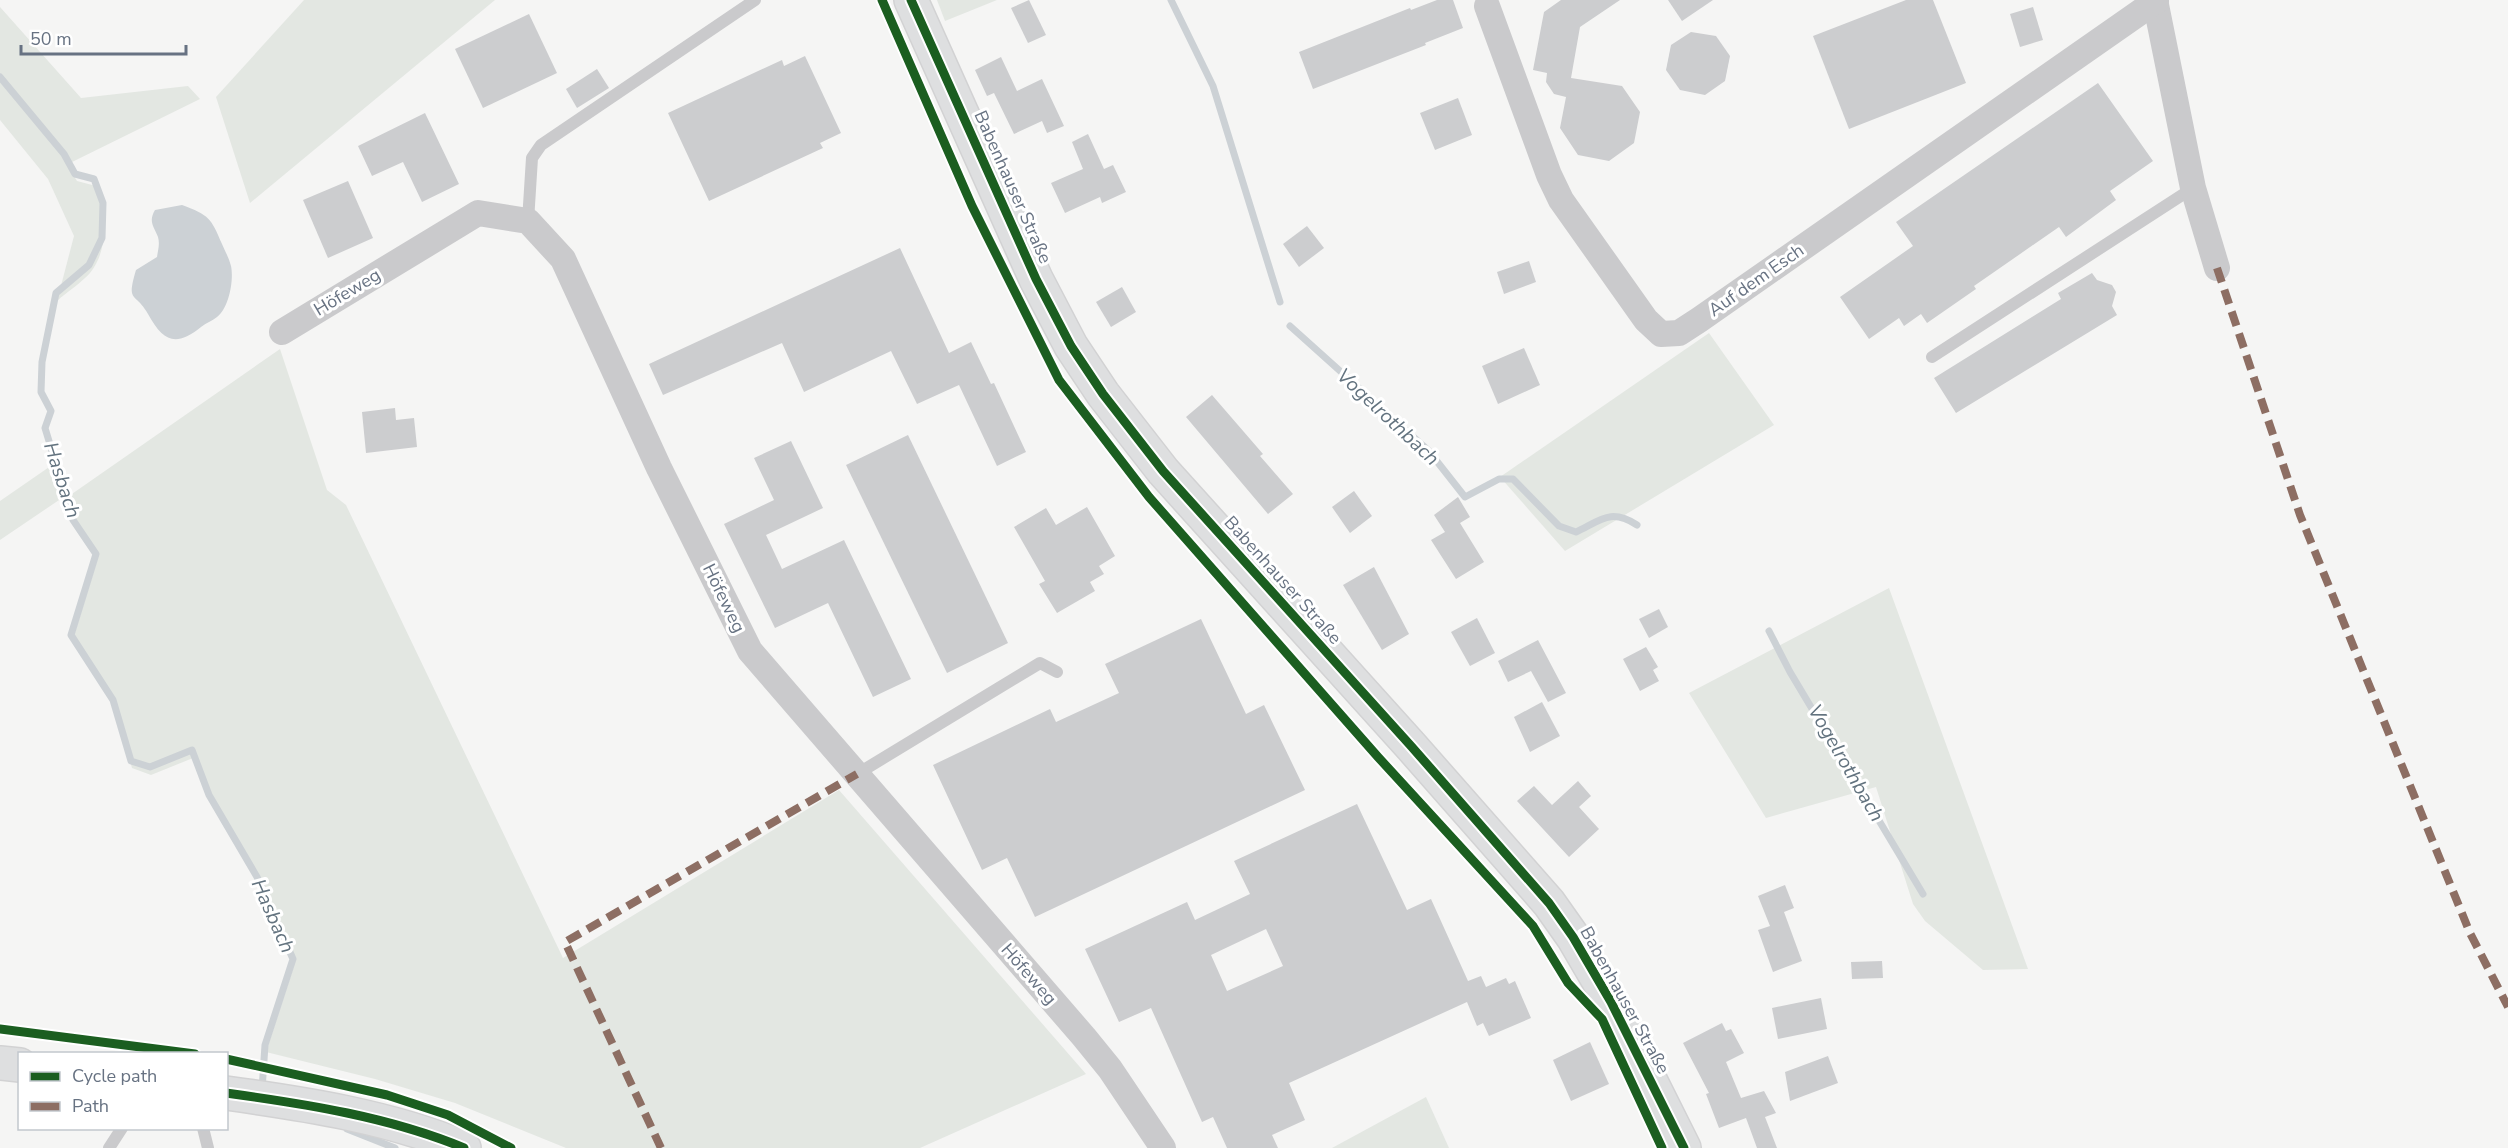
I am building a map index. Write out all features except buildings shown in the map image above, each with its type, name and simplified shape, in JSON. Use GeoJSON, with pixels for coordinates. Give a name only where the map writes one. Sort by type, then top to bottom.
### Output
{"type":"FeatureCollection","features":[{"type":"Feature","properties":{"kind":"main road","name":"Babenhauser Straße"},"geometry":{"type":"LineString","coordinates":[[911,0],[1036,279],[1071,346],[1163,471],[1549,903],[1573,937],[1611,1002],[1684,1148]]}},
{"type":"Feature","properties":{"kind":"main road"},"geometry":{"type":"LineString","coordinates":[[0,1063],[18,1065]]}},
{"type":"Feature","properties":{"kind":"main road"},"geometry":{"type":"LineString","coordinates":[[239,1095],[284,1101],[380,1121],[464,1148]]}},
{"type":"Feature","properties":{"kind":"street","name":"Auf dem Esch"},"geometry":{"type":"LineString","coordinates":[[1487,6],[1549,175],[1561,200],[1646,320],[1661,334],[1679,333],[1699,320],[2155,1],[2193,188],[2217,268]]}},
{"type":"Feature","properties":{"kind":"street","name":"Höfeweg"},"geometry":{"type":"LineString","coordinates":[[282,332],[478,213],[528,221],[563,259],[659,468],[750,651],[1084,1037],[1110,1069],[1164,1148]]}},
{"type":"Feature","properties":{"kind":"lane"},"geometry":{"type":"LineString","coordinates":[[528,221],[532,158],[541,145],[755,0]]}},
{"type":"Feature","properties":{"kind":"lane"},"geometry":{"type":"LineString","coordinates":[[1932,357],[2193,188]]}},
{"type":"Feature","properties":{"kind":"lane"},"geometry":{"type":"LineString","coordinates":[[857,774],[1040,663],[1056,672]]}},
{"type":"Feature","properties":{"kind":"lane"},"geometry":{"type":"LineString","coordinates":[[109,1148],[121,1130]]}},
{"type":"Feature","properties":{"kind":"lane"},"geometry":{"type":"LineString","coordinates":[[204,1130],[208,1148]]}},
{"type":"Feature","properties":{"kind":"shaded area"},"geometry":{"type":"Polygon","coordinates":[[[304,0],[495,0],[250,203],[216,97],[304,0]]]}},
{"type":"Feature","properties":{"kind":"shaded area"},"geometry":{"type":"Polygon","coordinates":[[[937,0],[997,0],[945,21],[937,0]]]}},
{"type":"Feature","properties":{"kind":"shaded area"},"geometry":{"type":"Polygon","coordinates":[[[0,7],[81,98],[188,86],[200,99],[66,163],[77,181],[96,186],[102,208],[104,231],[101,253],[90,273],[57,301],[74,236],[48,179],[0,120],[0,7]]]}},
{"type":"Feature","properties":{"kind":"shaded area"},"geometry":{"type":"Polygon","coordinates":[[[182,205],[204,215],[212,223],[229,260],[232,279],[230,293],[221,313],[192,334],[177,339],[165,336],[159,330],[133,296],[132,288],[136,270],[157,257],[159,240],[152,224],[155,210],[182,205]]]}},
{"type":"Feature","properties":{"kind":"shaded area"},"geometry":{"type":"Polygon","coordinates":[[[1709,333],[1774,425],[1565,551],[1500,477],[1709,333]]]}},
{"type":"Feature","properties":{"kind":"shaded area"},"geometry":{"type":"Polygon","coordinates":[[[280,349],[327,490],[346,505],[563,958],[839,790],[1086,1074],[920,1148],[566,1148],[455,1103],[375,1079],[266,1052],[294,966],[258,884],[223,825],[193,758],[151,775],[132,768],[115,707],[72,642],[97,561],[74,527],[65,496],[0,540],[0,501],[55,463],[65,495],[69,496],[280,349]]]}},
{"type":"Feature","properties":{"kind":"shaded area"},"geometry":{"type":"Polygon","coordinates":[[[1889,588],[2028,969],[1983,970],[1925,921],[1913,904],[1876,787],[1766,818],[1689,693],[1889,588]]]}},
{"type":"Feature","properties":{"kind":"shaded area"},"geometry":{"type":"Polygon","coordinates":[[[1426,1097],[1449,1148],[1332,1148],[1426,1097]]]}},
{"type":"Feature","properties":{"kind":"waterway","name":"Vogelrothbach"},"geometry":{"type":"LineString","coordinates":[[1171,0],[1213,86],[1280,302]]}},
{"type":"Feature","properties":{"kind":"waterway","name":"Hasbach"},"geometry":{"type":"LineString","coordinates":[[0,77],[64,154],[75,174],[94,179],[103,203],[102,238],[89,265],[56,293],[42,362],[41,392],[51,411],[45,428],[73,520],[96,554],[71,635],[113,700],[131,761],[150,767],[192,750],[209,795],[257,877],[293,959],[265,1045],[262,1090]]}},
{"type":"Feature","properties":{"kind":"waterway","name":"Vogelrothbach"},"geometry":{"type":"LineString","coordinates":[[1290,326],[1428,450],[1465,497],[1499,479],[1513,479],[1559,526],[1576,532],[1599,520],[1613,517],[1620,517],[1637,525]]}},
{"type":"Feature","properties":{"kind":"waterway","name":"Vogelrothbach"},"geometry":{"type":"LineString","coordinates":[[1769,631],[1790,672],[1923,894]]}},
{"type":"Feature","properties":{"kind":"waterway","name":"Hasbach"},"geometry":{"type":"LineString","coordinates":[[347,1129],[395,1148]]}},
{"type":"Feature","properties":{"kind":"marked path"},"geometry":{"type":"LineString","coordinates":[[2217,268],[2300,515],[2470,933],[2508,1007]]}},
{"type":"Feature","properties":{"kind":"marked path"},"geometry":{"type":"LineString","coordinates":[[661,1148],[565,942],[857,774]]}},
{"type":"Feature","properties":{"kind":"cycle path"},"geometry":{"type":"LineString","coordinates":[[882,0],[972,206],[1059,380],[1149,497],[1378,757],[1533,926],[1568,983],[1602,1019],[1662,1148]]}},
{"type":"Feature","properties":{"kind":"cycle path"},"geometry":{"type":"LineString","coordinates":[[911,0],[1036,279],[1071,346],[1103,394],[1163,471],[1549,903],[1573,937],[1611,1002],[1684,1148]]}},
{"type":"Feature","properties":{"kind":"cycle path"},"geometry":{"type":"LineString","coordinates":[[0,1029],[179,1052]]}},
{"type":"Feature","properties":{"kind":"cycle path"},"geometry":{"type":"LineString","coordinates":[[228,1059],[387,1095],[448,1115],[511,1148]]}},
{"type":"Feature","properties":{"kind":"cycle path"},"geometry":{"type":"LineString","coordinates":[[228,1093],[347,1113],[407,1128],[464,1148]]}}]}
